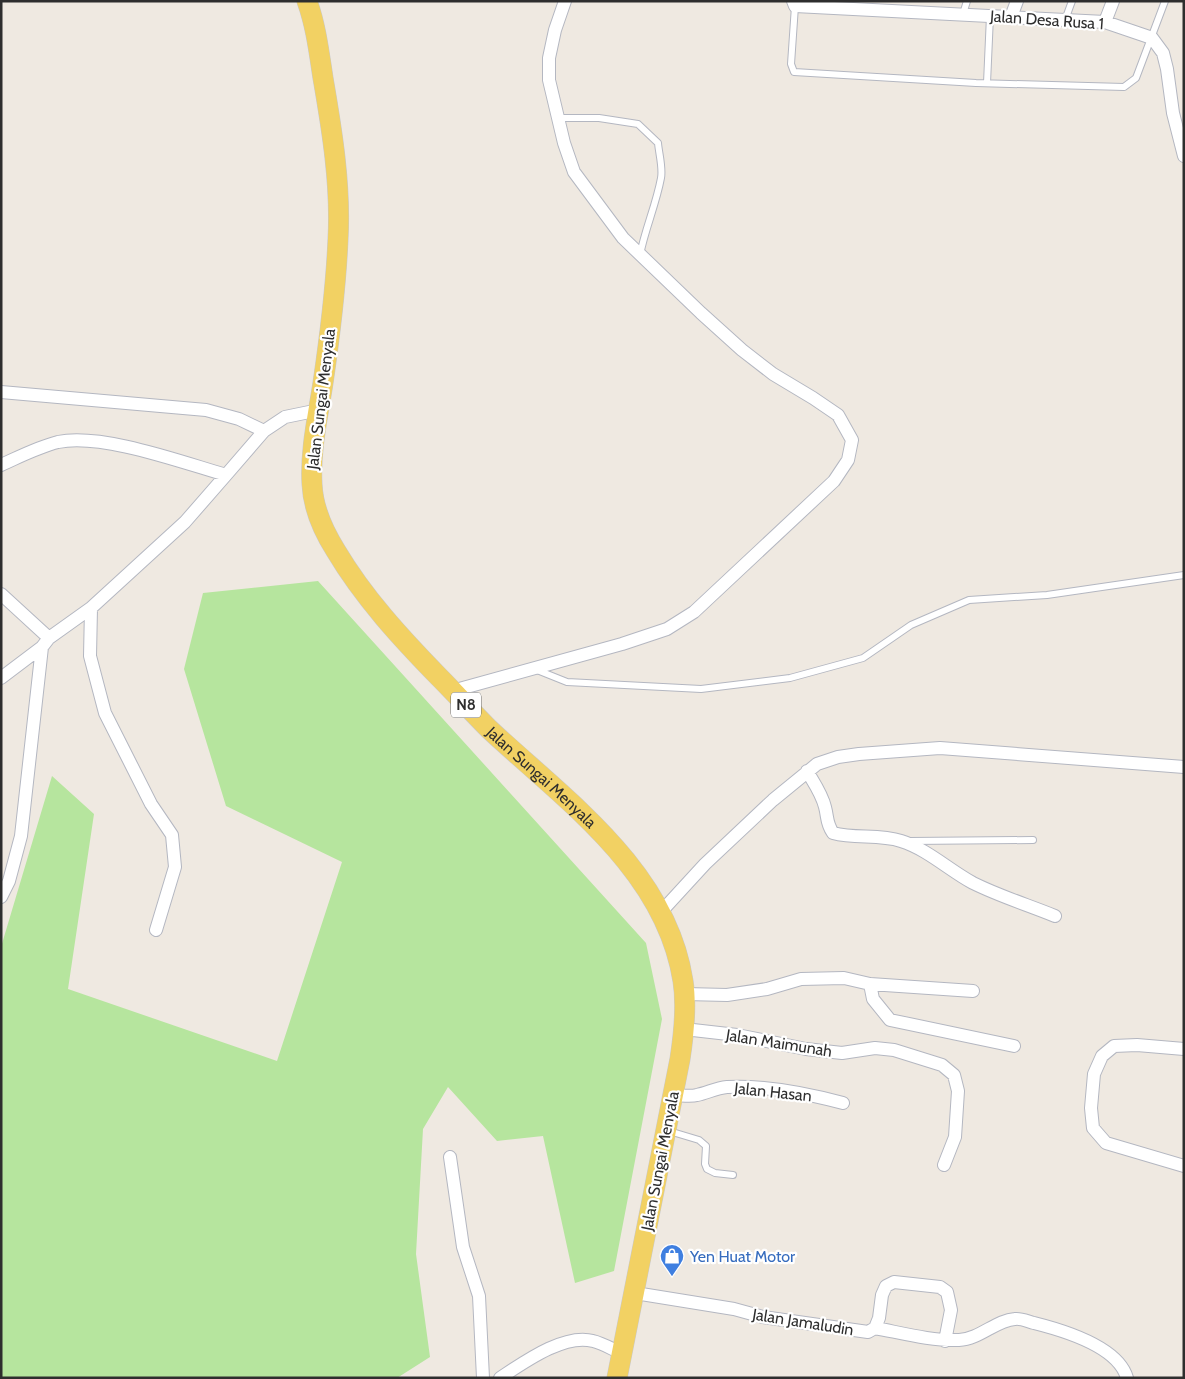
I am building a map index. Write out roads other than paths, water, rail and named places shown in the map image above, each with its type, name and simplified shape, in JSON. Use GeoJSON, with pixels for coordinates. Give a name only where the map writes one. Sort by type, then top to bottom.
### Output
{"type":"FeatureCollection","features":[{"type":"Feature","properties":{"kind":"main road","name":"Jalan Sungai Menyala"},"geometry":{"type":"LineString","coordinates":[[307,1],[314,20],[332,127],[338,237],[328,344],[314,447],[312,486],[319,519],[336,552],[397,634],[487,727],[614,844],[645,885],[660,913],[678,960],[685,994],[684,1029],[674,1094],[665,1130],[635,1293],[617,1378]]}},
{"type":"Feature","properties":{"kind":"street"},"geometry":{"type":"LineString","coordinates":[[452,691],[667,630],[694,612],[834,481],[848,460],[852,440],[838,415],[773,374],[742,350],[640,255],[623,238],[574,172],[564,143],[549,80],[549,58],[555,30],[566,1]]}},
{"type":"Feature","properties":{"kind":"street"},"geometry":{"type":"LineString","coordinates":[[1011,17],[1017,1]]}},
{"type":"Feature","properties":{"kind":"street"},"geometry":{"type":"LineString","coordinates":[[1105,22],[1113,1]]}},
{"type":"Feature","properties":{"kind":"street","name":"Jalan Desa Rusa 1"},"geometry":{"type":"LineString","coordinates":[[794,4],[897,6],[963,14],[1105,22],[1152,38]]}},
{"type":"Feature","properties":{"kind":"street"},"geometry":{"type":"LineString","coordinates":[[1152,38],[1163,53],[1173,113],[1184,156]]}},
{"type":"Feature","properties":{"kind":"street"},"geometry":{"type":"LineString","coordinates":[[1,392],[206,410],[239,419],[264,431]]}},
{"type":"Feature","properties":{"kind":"street"},"geometry":{"type":"LineString","coordinates":[[1,678],[91,608],[185,522],[264,431],[285,417],[319,410]]}},
{"type":"Feature","properties":{"kind":"street"},"geometry":{"type":"LineString","coordinates":[[1,465],[31,451],[59,442],[89,441],[137,450],[226,475]]}},
{"type":"Feature","properties":{"kind":"street"},"geometry":{"type":"LineString","coordinates":[[1,594],[46,643],[21,836],[9,881],[1,898]]}},
{"type":"Feature","properties":{"kind":"street"},"geometry":{"type":"LineString","coordinates":[[91,608],[90,656],[105,713],[151,804],[172,835],[175,868],[156,930]]}},
{"type":"Feature","properties":{"kind":"street"},"geometry":{"type":"LineString","coordinates":[[660,913],[705,864],[773,800],[817,764],[838,757],[940,748],[1184,767]]}},
{"type":"Feature","properties":{"kind":"street"},"geometry":{"type":"LineString","coordinates":[[807,771],[819,791],[826,808],[827,825],[833,833],[859,837],[881,837],[901,841],[918,849],[975,884],[1054,916]]}},
{"type":"Feature","properties":{"kind":"street"},"geometry":{"type":"LineString","coordinates":[[685,994],[727,995],[767,989],[801,978],[844,978],[870,984],[973,991]]}},
{"type":"Feature","properties":{"kind":"street"},"geometry":{"type":"LineString","coordinates":[[870,984],[873,999],[890,1020],[1014,1046]]}},
{"type":"Feature","properties":{"kind":"street","name":"Jalan Maimunah"},"geometry":{"type":"LineString","coordinates":[[684,1029],[737,1034],[806,1049],[842,1053],[875,1048],[894,1050],[942,1064],[954,1075],[958,1091],[955,1137],[944,1165]]}},
{"type":"Feature","properties":{"kind":"street"},"geometry":{"type":"LineString","coordinates":[[1184,1049],[1114,1046],[1102,1056],[1094,1074],[1091,1108],[1093,1128],[1106,1143],[1184,1166]]}},
{"type":"Feature","properties":{"kind":"street","name":"Jalan Hasan"},"geometry":{"type":"LineString","coordinates":[[674,1094],[697,1095],[708,1090],[742,1087],[821,1097],[843,1103]]}},
{"type":"Feature","properties":{"kind":"street"},"geometry":{"type":"LineString","coordinates":[[450,1157],[463,1247],[479,1296],[483,1378]]}},
{"type":"Feature","properties":{"kind":"street","name":"Jalan Jamaludin"},"geometry":{"type":"LineString","coordinates":[[635,1293],[734,1309],[763,1317],[868,1332],[875,1328],[879,1318],[882,1295],[886,1286],[894,1282],[940,1287],[947,1292],[951,1310],[945,1341]]}},
{"type":"Feature","properties":{"kind":"street"},"geometry":{"type":"LineString","coordinates":[[875,1328],[945,1341],[969,1340],[1004,1322],[1016,1319],[1065,1331],[1094,1344],[1111,1356],[1125,1370],[1127,1378]]}},
{"type":"Feature","properties":{"kind":"street"},"geometry":{"type":"LineString","coordinates":[[500,1378],[550,1348],[572,1341],[591,1340],[621,1353]]}},
{"type":"Feature","properties":{"kind":"lane"},"geometry":{"type":"LineString","coordinates":[[963,14],[967,1]]}},
{"type":"Feature","properties":{"kind":"lane"},"geometry":{"type":"LineString","coordinates":[[1066,20],[1072,1]]}},
{"type":"Feature","properties":{"kind":"lane"},"geometry":{"type":"LineString","coordinates":[[794,4],[791,64],[794,72],[988,84],[1124,87],[1136,78],[1165,1]]}},
{"type":"Feature","properties":{"kind":"lane"},"geometry":{"type":"LineString","coordinates":[[988,84],[990,16]]}},
{"type":"Feature","properties":{"kind":"lane"},"geometry":{"type":"LineString","coordinates":[[558,118],[599,118],[638,124],[658,143],[661,176],[650,220],[644,234],[640,255]]}},
{"type":"Feature","properties":{"kind":"lane"},"geometry":{"type":"LineString","coordinates":[[534,668],[567,682],[701,689],[790,678],[863,658],[911,625],[969,600],[1047,595],[1184,575]]}},
{"type":"Feature","properties":{"kind":"lane"},"geometry":{"type":"LineString","coordinates":[[901,841],[1033,840]]}},
{"type":"Feature","properties":{"kind":"lane"},"geometry":{"type":"LineString","coordinates":[[665,1130],[699,1140],[706,1146],[705,1164],[707,1169],[715,1173],[734,1176]]}},
{"type":"Feature","properties":{"kind":"place","name":"Yen Huat Motor"},"geometry":{"type":"Point","coordinates":[672,1277]}}]}
